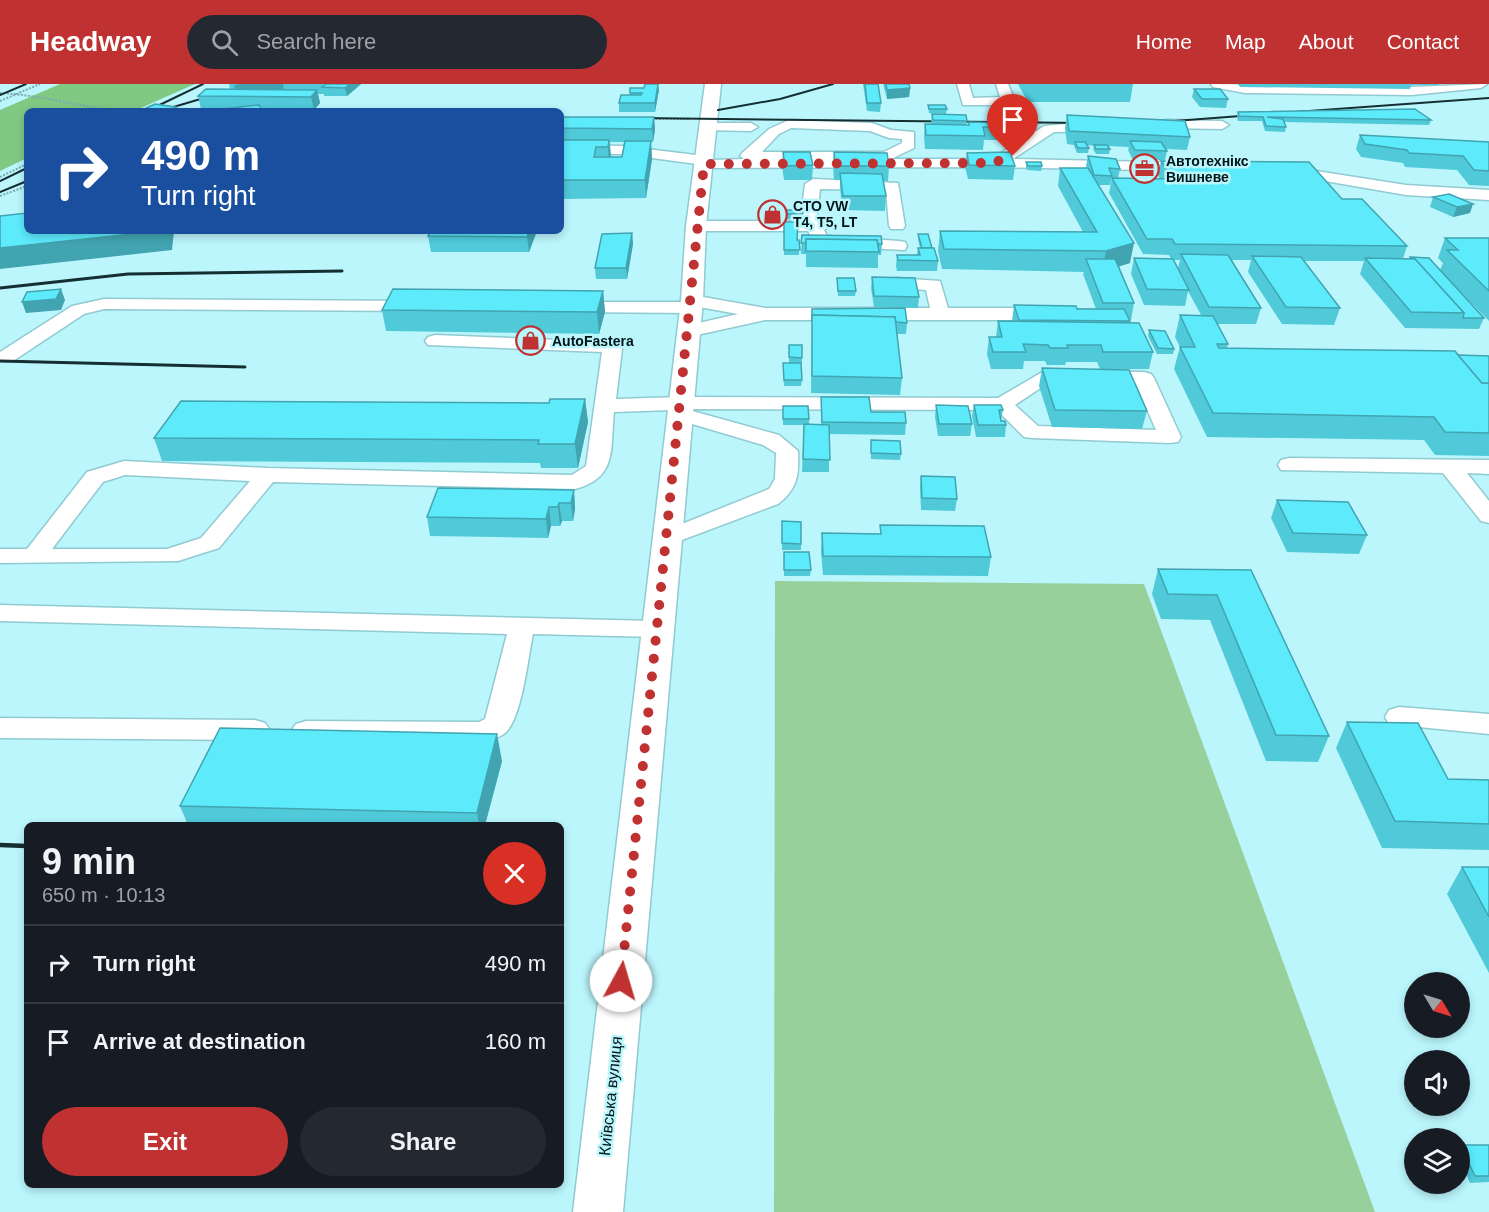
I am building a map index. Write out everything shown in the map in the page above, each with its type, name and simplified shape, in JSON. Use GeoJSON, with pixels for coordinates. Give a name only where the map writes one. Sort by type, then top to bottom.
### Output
{"type":"FeatureCollection","features":[{"type":"Feature","properties":{"kind":"main road","name":"Київська вулиця"},"geometry":{"type":"LineString","coordinates":[[598,1212],[690,313],[696,226],[713,84]]}},
{"type":"Feature","properties":{"kind":"lane"},"geometry":{"type":"LineString","coordinates":[[963,84],[968,102],[1008,101],[1002,84]]}},
{"type":"Feature","properties":{"kind":"lane"},"geometry":{"type":"LineString","coordinates":[[1217,84],[1245,89],[1412,91],[1481,84]]}},
{"type":"Feature","properties":{"kind":"lane"},"geometry":{"type":"LineString","coordinates":[[709,123],[751,127],[789,124],[872,127],[890,134],[928,136]]}},
{"type":"Feature","properties":{"kind":"lane"},"geometry":{"type":"LineString","coordinates":[[746,160],[757,150],[765,136],[789,124]]}},
{"type":"Feature","properties":{"kind":"lane"},"geometry":{"type":"LineString","coordinates":[[1135,129],[1166,124],[1222,125]]}},
{"type":"Feature","properties":{"kind":"lane"},"geometry":{"type":"LineString","coordinates":[[746,160],[743,150],[744,133],[751,127]]}},
{"type":"Feature","properties":{"kind":"lane"},"geometry":{"type":"LineString","coordinates":[[993,163],[1013,156],[1048,129],[1064,127],[1111,129]]}},
{"type":"Feature","properties":{"kind":"lane"},"geometry":{"type":"LineString","coordinates":[[564,149],[622,150],[704,162],[886,156],[909,145],[909,135]]}},
{"type":"Feature","properties":{"kind":"lane"},"geometry":{"type":"LineString","coordinates":[[746,160],[1211,167]]}},
{"type":"Feature","properties":{"kind":"lane"},"geometry":{"type":"LineString","coordinates":[[1270,168],[1302,171],[1406,190],[1489,195]]}},
{"type":"Feature","properties":{"kind":"lane"},"geometry":{"type":"LineString","coordinates":[[813,184],[893,186],[891,226],[900,254],[822,241],[816,226],[809,217],[813,184]]}},
{"type":"Feature","properties":{"kind":"lane"},"geometry":{"type":"LineString","coordinates":[[1452,194],[1489,208]]}},
{"type":"Feature","properties":{"kind":"lane"},"geometry":{"type":"LineString","coordinates":[[696,226],[851,226]]}},
{"type":"Feature","properties":{"kind":"lane"},"geometry":{"type":"LineString","coordinates":[[896,283],[934,285],[940,314]]}},
{"type":"Feature","properties":{"kind":"lane"},"geometry":{"type":"LineString","coordinates":[[6,357],[78,309],[104,304],[434,306]]}},
{"type":"Feature","properties":{"kind":"lane"},"geometry":{"type":"LineString","coordinates":[[552,307],[690,313],[1068,314]]}},
{"type":"Feature","properties":{"kind":"lane"},"geometry":{"type":"LineString","coordinates":[[690,313],[765,314]]}},
{"type":"Feature","properties":{"kind":"lane"},"geometry":{"type":"LineString","coordinates":[[0,338],[71,314]]}},
{"type":"Feature","properties":{"kind":"lane"},"geometry":{"type":"LineString","coordinates":[[34,556],[95,477],[110,470],[124,468],[267,475],[575,483],[591,476],[597,467],[612,349],[604,346],[435,341]]}},
{"type":"Feature","properties":{"kind":"lane"},"geometry":{"type":"LineString","coordinates":[[605,406],[680,408],[1002,404],[1044,377],[1144,378],[1170,437],[1032,432],[1002,404]]}},
{"type":"Feature","properties":{"kind":"lane"},"geometry":{"type":"LineString","coordinates":[[666,539],[770,499],[783,490],[787,484],[787,451],[781,445],[680,408]]}},
{"type":"Feature","properties":{"kind":"lane"},"geometry":{"type":"LineString","coordinates":[[1289,465],[1489,467]]}},
{"type":"Feature","properties":{"kind":"lane"},"geometry":{"type":"LineString","coordinates":[[1449,466],[1489,516]]}},
{"type":"Feature","properties":{"kind":"lane"},"geometry":{"type":"LineString","coordinates":[[0,556],[169,556],[186,552],[210,543],[267,475]]}},
{"type":"Feature","properties":{"kind":"lane"},"geometry":{"type":"LineString","coordinates":[[0,613],[656,629]]}},
{"type":"Feature","properties":{"kind":"lane"},"geometry":{"type":"LineString","coordinates":[[0,728],[483,732],[495,726],[501,718],[522,626]]}},
{"type":"Feature","properties":{"kind":"lane"},"geometry":{"type":"LineString","coordinates":[[1398,717],[1489,723]]}},
{"type":"Feature","properties":{"kind":"path"},"geometry":{"type":"LineString","coordinates":[[0,101],[39,84]]}},
{"type":"Feature","properties":{"kind":"path"},"geometry":{"type":"LineString","coordinates":[[0,93],[17,94],[88,108]]}},
{"type":"Feature","properties":{"kind":"path"},"geometry":{"type":"LineString","coordinates":[[649,119],[709,123]]}},
{"type":"Feature","properties":{"kind":"path"},"geometry":{"type":"LineString","coordinates":[[0,177],[24,165]]}},
{"type":"Feature","properties":{"kind":"path"},"geometry":{"type":"LineString","coordinates":[[0,196],[24,187]]}},
{"type":"Feature","properties":{"kind":"green space"},"geometry":{"type":"Polygon","coordinates":[[[60,84],[195,84],[141,108],[24,108],[24,159],[0,171],[0,110],[60,84]]]}},
{"type":"Feature","properties":{"kind":"green space"},"geometry":{"type":"Polygon","coordinates":[[[775,581],[1144,584],[1375,1212],[774,1212],[775,581]]]}},
{"type":"Feature","properties":{"kind":"building"},"geometry":{"type":"Polygon","coordinates":[[[326,84],[350,84],[345,88],[322,87],[326,84]]]}},
{"type":"Feature","properties":{"kind":"building"},"geometry":{"type":"Polygon","coordinates":[[[645,84],[658,84],[655,103],[619,103],[621,95],[641,95],[642,93],[630,93],[630,88],[644,88],[645,84]]]}},
{"type":"Feature","properties":{"kind":"building"},"geometry":{"type":"Polygon","coordinates":[[[865,84],[878,84],[881,103],[867,103],[865,84]]]}},
{"type":"Feature","properties":{"kind":"building"},"geometry":{"type":"Polygon","coordinates":[[[886,84],[909,84],[910,88],[887,90],[886,84]]]}},
{"type":"Feature","properties":{"kind":"building"},"geometry":{"type":"Polygon","coordinates":[[[206,89],[317,90],[311,97],[198,96],[206,89]]]}},
{"type":"Feature","properties":{"kind":"building"},"geometry":{"type":"Polygon","coordinates":[[[1194,89],[1220,89],[1228,99],[1202,99],[1194,89]]]}},
{"type":"Feature","properties":{"kind":"building"},"geometry":{"type":"Polygon","coordinates":[[[155,104],[176,107],[174,108],[146,108],[155,104]]]}},
{"type":"Feature","properties":{"kind":"building"},"geometry":{"type":"Polygon","coordinates":[[[259,105],[261,108],[232,108],[259,105]]]}},
{"type":"Feature","properties":{"kind":"building"},"geometry":{"type":"Polygon","coordinates":[[[928,105],[945,105],[947,109],[929,109],[928,105]]]}},
{"type":"Feature","properties":{"kind":"building"},"geometry":{"type":"Polygon","coordinates":[[[1415,109],[1431,120],[1267,117],[1283,119],[1286,127],[1266,126],[1263,117],[1239,116],[1238,112],[1415,109]]]}},
{"type":"Feature","properties":{"kind":"building"},"geometry":{"type":"Polygon","coordinates":[[[932,114],[966,115],[967,121],[933,120],[932,114]]]}},
{"type":"Feature","properties":{"kind":"building"},"geometry":{"type":"Polygon","coordinates":[[[1067,115],[1185,121],[1190,137],[1069,131],[1067,115]]]}},
{"type":"Feature","properties":{"kind":"building"},"geometry":{"type":"Polygon","coordinates":[[[564,117],[654,117],[652,129],[564,128],[564,117]]]}},
{"type":"Feature","properties":{"kind":"building"},"geometry":{"type":"Polygon","coordinates":[[[969,122],[1001,123],[1002,127],[983,127],[985,136],[926,135],[925,124],[969,125],[969,122]]]}},
{"type":"Feature","properties":{"kind":"building"},"geometry":{"type":"Polygon","coordinates":[[[1360,135],[1489,142],[1489,171],[1474,170],[1463,156],[1409,153],[1407,150],[1365,144],[1360,135]]]}},
{"type":"Feature","properties":{"kind":"building"},"geometry":{"type":"Polygon","coordinates":[[[564,140],[609,140],[608,147],[596,147],[594,157],[622,157],[625,141],[651,141],[645,180],[564,180],[564,140]]]}},
{"type":"Feature","properties":{"kind":"building"},"geometry":{"type":"Polygon","coordinates":[[[1130,141],[1161,142],[1167,151],[1135,150],[1130,141]]]}},
{"type":"Feature","properties":{"kind":"building"},"geometry":{"type":"Polygon","coordinates":[[[1075,142],[1085,142],[1089,148],[1078,148],[1075,142]]]}},
{"type":"Feature","properties":{"kind":"building"},"geometry":{"type":"Polygon","coordinates":[[[1094,145],[1107,145],[1110,149],[1096,149],[1094,145]]]}},
{"type":"Feature","properties":{"kind":"building"},"geometry":{"type":"Polygon","coordinates":[[[783,152],[810,152],[813,165],[785,166],[783,152]]]}},
{"type":"Feature","properties":{"kind":"building"},"geometry":{"type":"Polygon","coordinates":[[[834,152],[887,153],[889,166],[835,166],[834,152]]]}},
{"type":"Feature","properties":{"kind":"building"},"geometry":{"type":"Polygon","coordinates":[[[1010,152],[1015,166],[969,165],[967,153],[1010,152]]]}},
{"type":"Feature","properties":{"kind":"building"},"geometry":{"type":"Polygon","coordinates":[[[1088,156],[1116,159],[1120,169],[1109,168],[1112,176],[1094,175],[1088,156]]]}},
{"type":"Feature","properties":{"kind":"building"},"geometry":{"type":"Polygon","coordinates":[[[1161,161],[1309,162],[1342,199],[1362,199],[1407,246],[1175,244],[1172,239],[1147,239],[1112,178],[1173,179],[1161,161]]]}},
{"type":"Feature","properties":{"kind":"building"},"geometry":{"type":"Polygon","coordinates":[[[1026,162],[1041,162],[1042,166],[1028,166],[1026,162]]]}},
{"type":"Feature","properties":{"kind":"building"},"geometry":{"type":"Polygon","coordinates":[[[1060,168],[1088,168],[1134,243],[1106,251],[944,249],[940,231],[1097,232],[1060,168]]]}},
{"type":"Feature","properties":{"kind":"building"},"geometry":{"type":"Polygon","coordinates":[[[840,173],[882,174],[886,196],[843,196],[840,173]]]}},
{"type":"Feature","properties":{"kind":"building"},"geometry":{"type":"Polygon","coordinates":[[[1449,194],[1473,204],[1457,207],[1433,197],[1449,194]]]}},
{"type":"Feature","properties":{"kind":"building"},"geometry":{"type":"Polygon","coordinates":[[[786,210],[802,210],[803,213],[787,214],[786,210]]]}},
{"type":"Feature","properties":{"kind":"building"},"geometry":{"type":"Polygon","coordinates":[[[24,213],[24,234],[132,234],[0,248],[0,216],[24,213]]]}},
{"type":"Feature","properties":{"kind":"building"},"geometry":{"type":"Polygon","coordinates":[[[784,222],[798,222],[797,240],[799,240],[800,250],[784,250],[784,222]]]}},
{"type":"Feature","properties":{"kind":"building"},"geometry":{"type":"Polygon","coordinates":[[[632,233],[626,268],[595,268],[602,234],[632,233]]]}},
{"type":"Feature","properties":{"kind":"building"},"geometry":{"type":"Polygon","coordinates":[[[429,234],[528,234],[527,237],[428,236],[429,234]]]}},
{"type":"Feature","properties":{"kind":"building"},"geometry":{"type":"Polygon","coordinates":[[[918,234],[928,234],[932,248],[922,248],[918,234]]]}},
{"type":"Feature","properties":{"kind":"building"},"geometry":{"type":"Polygon","coordinates":[[[802,235],[881,236],[882,244],[878,244],[877,240],[806,239],[806,243],[801,243],[802,235]]]}},
{"type":"Feature","properties":{"kind":"building"},"geometry":{"type":"Polygon","coordinates":[[[1445,238],[1489,238],[1489,291],[1447,250],[1458,250],[1445,238]]]}},
{"type":"Feature","properties":{"kind":"building"},"geometry":{"type":"Polygon","coordinates":[[[806,239],[877,240],[879,252],[806,251],[806,239]]]}},
{"type":"Feature","properties":{"kind":"building"},"geometry":{"type":"Polygon","coordinates":[[[918,248],[934,248],[938,261],[898,260],[897,255],[920,255],[918,248]]]}},
{"type":"Feature","properties":{"kind":"building"},"geometry":{"type":"Polygon","coordinates":[[[1181,254],[1228,255],[1261,308],[1209,307],[1181,254]]]}},
{"type":"Feature","properties":{"kind":"building"},"geometry":{"type":"Polygon","coordinates":[[[1252,256],[1301,257],[1340,308],[1286,307],[1252,256]]]}},
{"type":"Feature","properties":{"kind":"building"},"geometry":{"type":"Polygon","coordinates":[[[1410,257],[1429,258],[1484,318],[1463,318],[1464,313],[1415,259],[1410,257]]]}},
{"type":"Feature","properties":{"kind":"building"},"geometry":{"type":"Polygon","coordinates":[[[1134,258],[1173,259],[1189,290],[1147,289],[1134,258]]]}},
{"type":"Feature","properties":{"kind":"building"},"geometry":{"type":"Polygon","coordinates":[[[1365,258],[1415,259],[1464,313],[1411,312],[1365,258]]]}},
{"type":"Feature","properties":{"kind":"building"},"geometry":{"type":"Polygon","coordinates":[[[1086,259],[1115,259],[1134,303],[1103,303],[1086,259]]]}},
{"type":"Feature","properties":{"kind":"building"},"geometry":{"type":"Polygon","coordinates":[[[872,277],[915,278],[919,297],[874,296],[872,277]]]}},
{"type":"Feature","properties":{"kind":"building"},"geometry":{"type":"Polygon","coordinates":[[[837,278],[854,278],[856,291],[838,291],[837,278]]]}},
{"type":"Feature","properties":{"kind":"building"},"geometry":{"type":"Polygon","coordinates":[[[61,289],[56,299],[22,302],[27,292],[61,289]]]}},
{"type":"Feature","properties":{"kind":"building"},"geometry":{"type":"Polygon","coordinates":[[[393,289],[603,291],[597,312],[382,310],[393,289]]]}},
{"type":"Feature","properties":{"kind":"building"},"geometry":{"type":"Polygon","coordinates":[[[1014,305],[1124,309],[1130,321],[1019,320],[1014,305]]]}},
{"type":"Feature","properties":{"kind":"building"},"geometry":{"type":"Polygon","coordinates":[[[905,308],[907,323],[896,322],[895,317],[812,315],[812,309],[905,308]]]}},
{"type":"Feature","properties":{"kind":"building"},"geometry":{"type":"Polygon","coordinates":[[[812,315],[895,317],[902,378],[812,376],[812,315]]]}},
{"type":"Feature","properties":{"kind":"building"},"geometry":{"type":"Polygon","coordinates":[[[1180,315],[1213,316],[1228,344],[1217,344],[1219,348],[1455,351],[1482,383],[1489,383],[1489,433],[1445,432],[1434,417],[1213,413],[1180,347],[1195,347],[1180,315]]]}},
{"type":"Feature","properties":{"kind":"building"},"geometry":{"type":"Polygon","coordinates":[[[998,321],[1139,323],[1153,352],[1103,352],[1101,345],[1067,345],[1068,348],[1050,348],[1048,345],[1023,344],[1026,352],[993,352],[989,337],[1002,337],[998,321]]]}},
{"type":"Feature","properties":{"kind":"building"},"geometry":{"type":"Polygon","coordinates":[[[1149,330],[1165,331],[1174,349],[1158,348],[1149,330]]]}},
{"type":"Feature","properties":{"kind":"building"},"geometry":{"type":"Polygon","coordinates":[[[789,345],[802,345],[802,358],[789,357],[789,345]]]}},
{"type":"Feature","properties":{"kind":"building"},"geometry":{"type":"Polygon","coordinates":[[[1458,355],[1489,356],[1489,383],[1482,383],[1458,355]]]}},
{"type":"Feature","properties":{"kind":"building"},"geometry":{"type":"Polygon","coordinates":[[[783,363],[801,363],[802,380],[784,380],[783,363]]]}},
{"type":"Feature","properties":{"kind":"building"},"geometry":{"type":"Polygon","coordinates":[[[1042,368],[1129,370],[1147,411],[1055,410],[1042,368]]]}},
{"type":"Feature","properties":{"kind":"building"},"geometry":{"type":"Polygon","coordinates":[[[821,397],[869,397],[871,412],[905,412],[906,423],[822,422],[821,397]]]}},
{"type":"Feature","properties":{"kind":"building"},"geometry":{"type":"Polygon","coordinates":[[[550,399],[585,399],[575,444],[538,444],[539,440],[154,438],[181,401],[549,403],[550,399]]]}},
{"type":"Feature","properties":{"kind":"building"},"geometry":{"type":"Polygon","coordinates":[[[936,405],[968,406],[972,424],[939,424],[936,405]]]}},
{"type":"Feature","properties":{"kind":"building"},"geometry":{"type":"Polygon","coordinates":[[[974,405],[1001,405],[1003,410],[999,410],[1001,421],[1005,421],[1006,425],[978,425],[974,405]]]}},
{"type":"Feature","properties":{"kind":"building"},"geometry":{"type":"Polygon","coordinates":[[[783,406],[808,406],[809,419],[783,419],[783,406]]]}},
{"type":"Feature","properties":{"kind":"building"},"geometry":{"type":"Polygon","coordinates":[[[804,424],[829,425],[830,460],[803,459],[804,424]]]}},
{"type":"Feature","properties":{"kind":"building"},"geometry":{"type":"Polygon","coordinates":[[[871,440],[900,441],[901,454],[871,453],[871,440]]]}},
{"type":"Feature","properties":{"kind":"building"},"geometry":{"type":"Polygon","coordinates":[[[921,476],[955,477],[957,499],[922,498],[921,476]]]}},
{"type":"Feature","properties":{"kind":"building"},"geometry":{"type":"Polygon","coordinates":[[[438,488],[574,490],[571,503],[559,503],[558,507],[549,507],[546,519],[427,517],[438,488]]]}},
{"type":"Feature","properties":{"kind":"building"},"geometry":{"type":"Polygon","coordinates":[[[1277,500],[1348,502],[1367,535],[1293,533],[1277,500]]]}},
{"type":"Feature","properties":{"kind":"building"},"geometry":{"type":"Polygon","coordinates":[[[782,521],[801,522],[801,544],[782,543],[782,521]]]}},
{"type":"Feature","properties":{"kind":"building"},"geometry":{"type":"Polygon","coordinates":[[[880,525],[984,526],[991,557],[823,556],[822,533],[881,534],[880,525]]]}},
{"type":"Feature","properties":{"kind":"building"},"geometry":{"type":"Polygon","coordinates":[[[784,552],[809,552],[811,570],[784,570],[784,552]]]}},
{"type":"Feature","properties":{"kind":"building"},"geometry":{"type":"Polygon","coordinates":[[[1158,569],[1251,570],[1329,736],[1276,735],[1217,595],[1168,594],[1158,569]]]}},
{"type":"Feature","properties":{"kind":"building"},"geometry":{"type":"Polygon","coordinates":[[[1347,722],[1418,723],[1448,779],[1489,780],[1489,824],[1395,821],[1347,722]]]}},
{"type":"Feature","properties":{"kind":"building"},"geometry":{"type":"Polygon","coordinates":[[[220,728],[497,734],[477,813],[180,806],[220,728]]]}},
{"type":"Feature","properties":{"kind":"building"},"geometry":{"type":"Polygon","coordinates":[[[1462,867],[1489,867],[1489,917],[1462,867]]]}},
{"type":"Feature","properties":{"kind":"building"},"geometry":{"type":"Polygon","coordinates":[[[1470,1145],[1489,1145],[1489,1176],[1475,1176],[1470,1166],[1470,1145]]]}},
{"type":"Feature","properties":{"kind":"railway"},"geometry":{"type":"LineString","coordinates":[[0,95],[26,84]]}},
{"type":"Feature","properties":{"kind":"railway"},"geometry":{"type":"LineString","coordinates":[[153,108],[203,84]]}},
{"type":"Feature","properties":{"kind":"railway"},"geometry":{"type":"LineString","coordinates":[[718,110],[780,99],[833,84]]}},
{"type":"Feature","properties":{"kind":"railway"},"geometry":{"type":"LineString","coordinates":[[170,108],[214,95]]}},
{"type":"Feature","properties":{"kind":"railway"},"geometry":{"type":"LineString","coordinates":[[1295,112],[1489,98]]}},
{"type":"Feature","properties":{"kind":"railway"},"geometry":{"type":"LineString","coordinates":[[1161,122],[1254,115]]}},
{"type":"Feature","properties":{"kind":"railway"},"geometry":{"type":"LineString","coordinates":[[639,118],[1083,123]]}},
{"type":"Feature","properties":{"kind":"railway"},"geometry":{"type":"LineString","coordinates":[[0,181],[24,169]]}},
{"type":"Feature","properties":{"kind":"railway"},"geometry":{"type":"LineString","coordinates":[[0,192],[24,182]]}},
{"type":"Feature","properties":{"kind":"railway"},"geometry":{"type":"LineString","coordinates":[[0,288],[128,274],[342,271]]}},
{"type":"Feature","properties":{"kind":"railway"},"geometry":{"type":"LineString","coordinates":[[0,361],[245,367]]}},
{"type":"Feature","properties":{"kind":"railway"},"geometry":{"type":"LineString","coordinates":[[0,845],[24,846]]}},
{"type":"Feature","properties":{"kind":"place","name":"Автотехнікс Вишневе"},"geometry":{"type":"Point","coordinates":[1145,169]}},
{"type":"Feature","properties":{"kind":"place","name":"СТО VW T4, T5, LT"},"geometry":{"type":"Point","coordinates":[772,214]}},
{"type":"Feature","properties":{"kind":"place","name":"AutoFastera"},"geometry":{"type":"Point","coordinates":[531,341]}},
{"type":"Feature","properties":{"kind":"route"},"geometry":{"type":"LineString","coordinates":[[621,981],[692,300],[696,226],[704,164],[993,163],[1013,156]]}}]}
